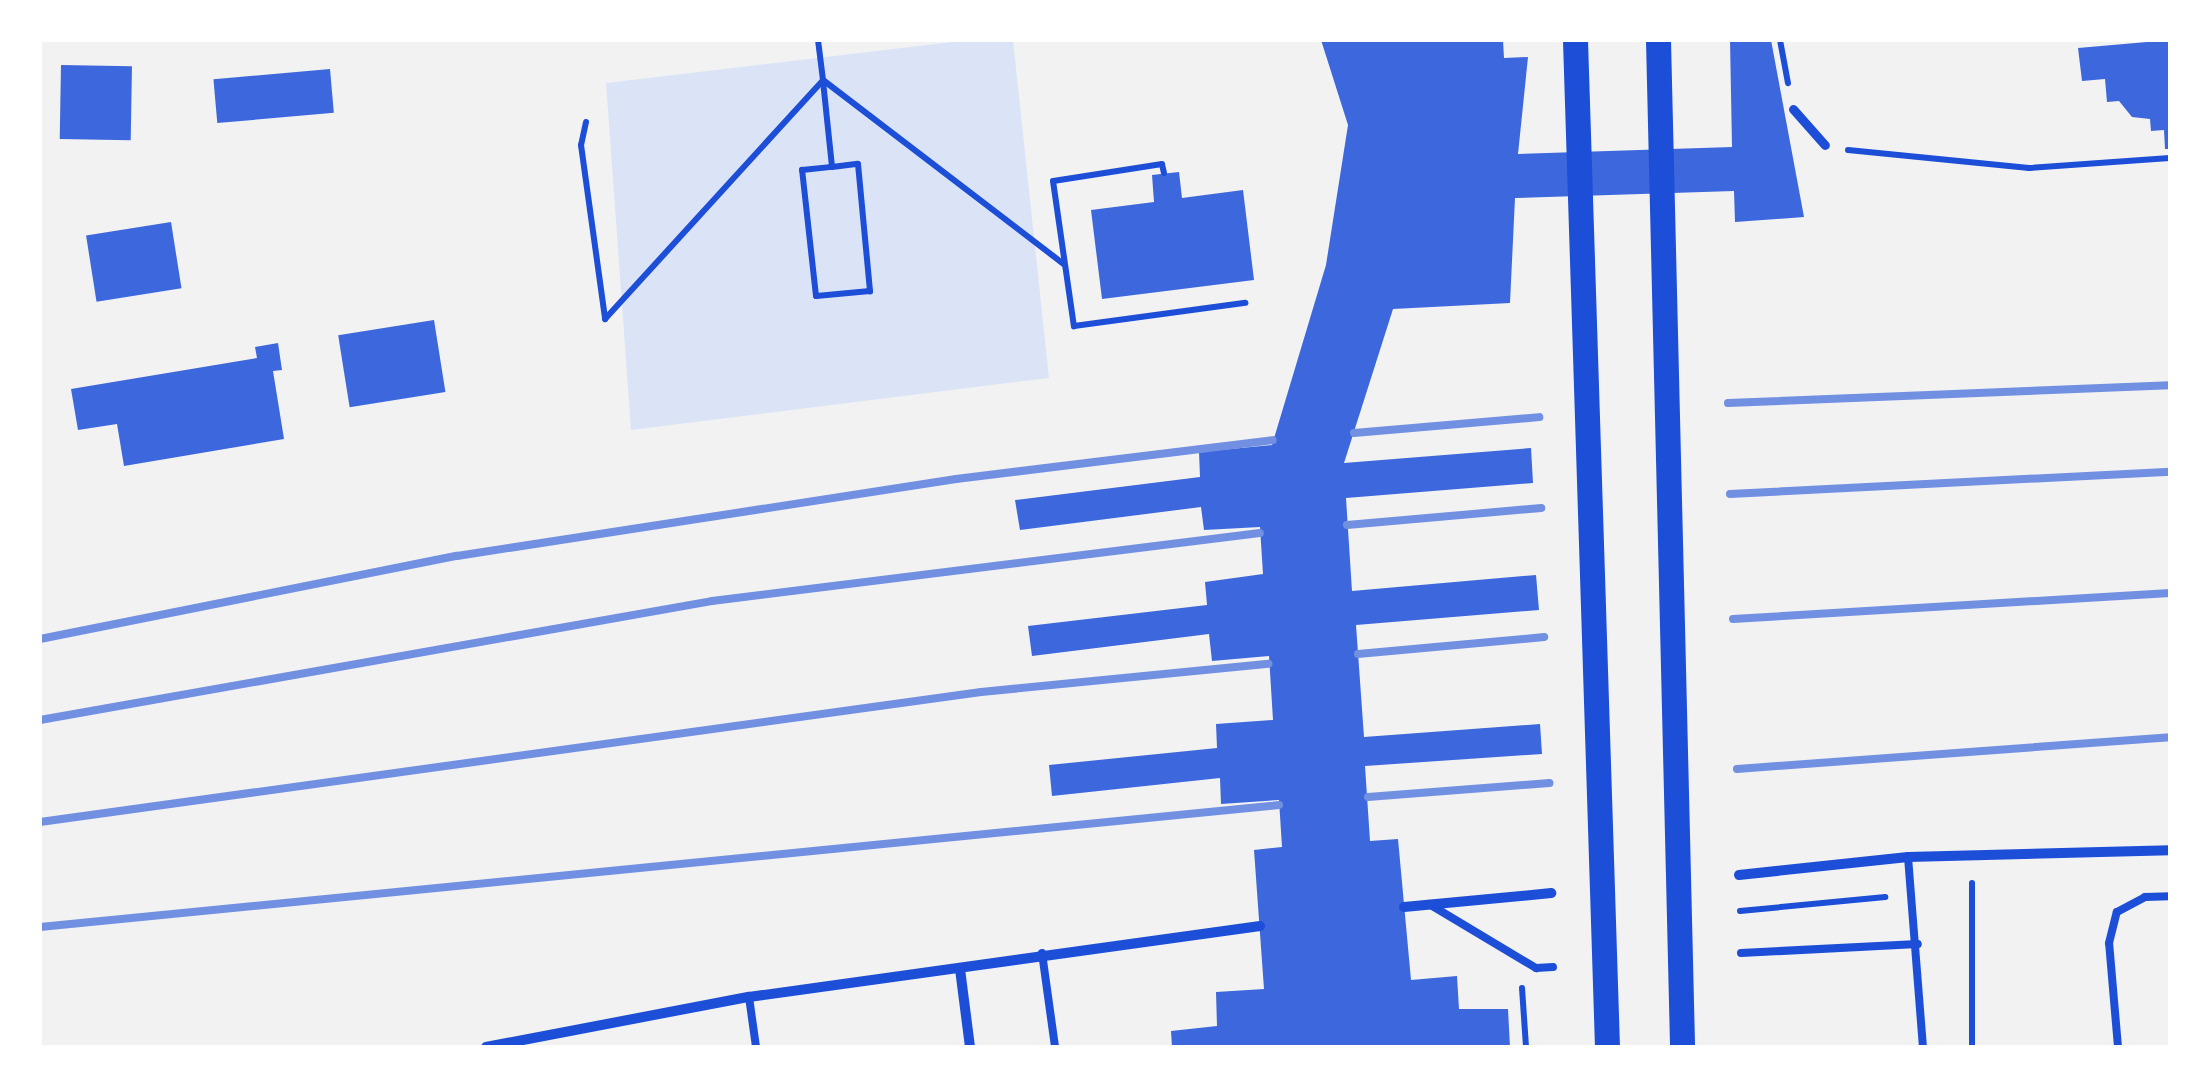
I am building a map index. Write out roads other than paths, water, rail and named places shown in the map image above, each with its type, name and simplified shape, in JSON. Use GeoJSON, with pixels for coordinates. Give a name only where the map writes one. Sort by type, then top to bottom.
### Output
{"type":"FeatureCollection","features":[{"type":"Feature","properties":{"kind":"main road"},"geometry":{"type":"LineString","coordinates":[[1575,40],[1606,1047]]}},
{"type":"Feature","properties":{"kind":"main road"},"geometry":{"type":"LineString","coordinates":[[1658,40],[1682,1047]]}},
{"type":"Feature","properties":{"kind":"street"},"geometry":{"type":"LineString","coordinates":[[1793,109],[1825,145]]}},
{"type":"Feature","properties":{"kind":"street"},"geometry":{"type":"LineString","coordinates":[[1740,876],[1908,857],[2170,850]]}},
{"type":"Feature","properties":{"kind":"street"},"geometry":{"type":"LineString","coordinates":[[1404,907],[1551,893]]}},
{"type":"Feature","properties":{"kind":"street"},"geometry":{"type":"LineString","coordinates":[[486,1047],[748,997],[1260,926]]}},
{"type":"Feature","properties":{"kind":"street"},"geometry":{"type":"LineString","coordinates":[[960,970],[970,1047]]}},
{"type":"Feature","properties":{"kind":"lane"},"geometry":{"type":"LineString","coordinates":[[1908,857],[1918,944],[1923,1047]]}},
{"type":"Feature","properties":{"kind":"lane"},"geometry":{"type":"LineString","coordinates":[[2118,1047],[2109,942],[2117,912],[2145,897],[2170,896]]}},
{"type":"Feature","properties":{"kind":"lane"},"geometry":{"type":"LineString","coordinates":[[1429,904],[1536,968],[1553,967]]}},
{"type":"Feature","properties":{"kind":"lane"},"geometry":{"type":"LineString","coordinates":[[1742,953],[1888,942],[1918,944]]}},
{"type":"Feature","properties":{"kind":"lane"},"geometry":{"type":"LineString","coordinates":[[1042,954],[1055,1047]]}},
{"type":"Feature","properties":{"kind":"lane"},"geometry":{"type":"LineString","coordinates":[[748,997],[756,1047]]}},
{"type":"Feature","properties":{"kind":"railway"},"geometry":{"type":"LineString","coordinates":[[1728,403],[2170,385]]}},
{"type":"Feature","properties":{"kind":"railway"},"geometry":{"type":"LineString","coordinates":[[1354,433],[1539,417]]}},
{"type":"Feature","properties":{"kind":"railway"},"geometry":{"type":"LineString","coordinates":[[40,639],[457,556],[956,479],[1273,440]]}},
{"type":"Feature","properties":{"kind":"railway"},"geometry":{"type":"LineString","coordinates":[[1730,494],[2170,472]]}},
{"type":"Feature","properties":{"kind":"railway"},"geometry":{"type":"LineString","coordinates":[[1347,525],[1541,508]]}},
{"type":"Feature","properties":{"kind":"railway"},"geometry":{"type":"LineString","coordinates":[[40,720],[712,601],[1260,533]]}},
{"type":"Feature","properties":{"kind":"railway"},"geometry":{"type":"LineString","coordinates":[[1733,619],[2170,593]]}},
{"type":"Feature","properties":{"kind":"railway"},"geometry":{"type":"LineString","coordinates":[[1358,654],[1544,637]]}},
{"type":"Feature","properties":{"kind":"railway"},"geometry":{"type":"LineString","coordinates":[[40,822],[981,692],[1269,664]]}},
{"type":"Feature","properties":{"kind":"railway"},"geometry":{"type":"LineString","coordinates":[[1737,769],[2170,737]]}},
{"type":"Feature","properties":{"kind":"railway"},"geometry":{"type":"LineString","coordinates":[[1368,797],[1549,783]]}},
{"type":"Feature","properties":{"kind":"railway"},"geometry":{"type":"LineString","coordinates":[[40,927],[1279,805]]}}]}
